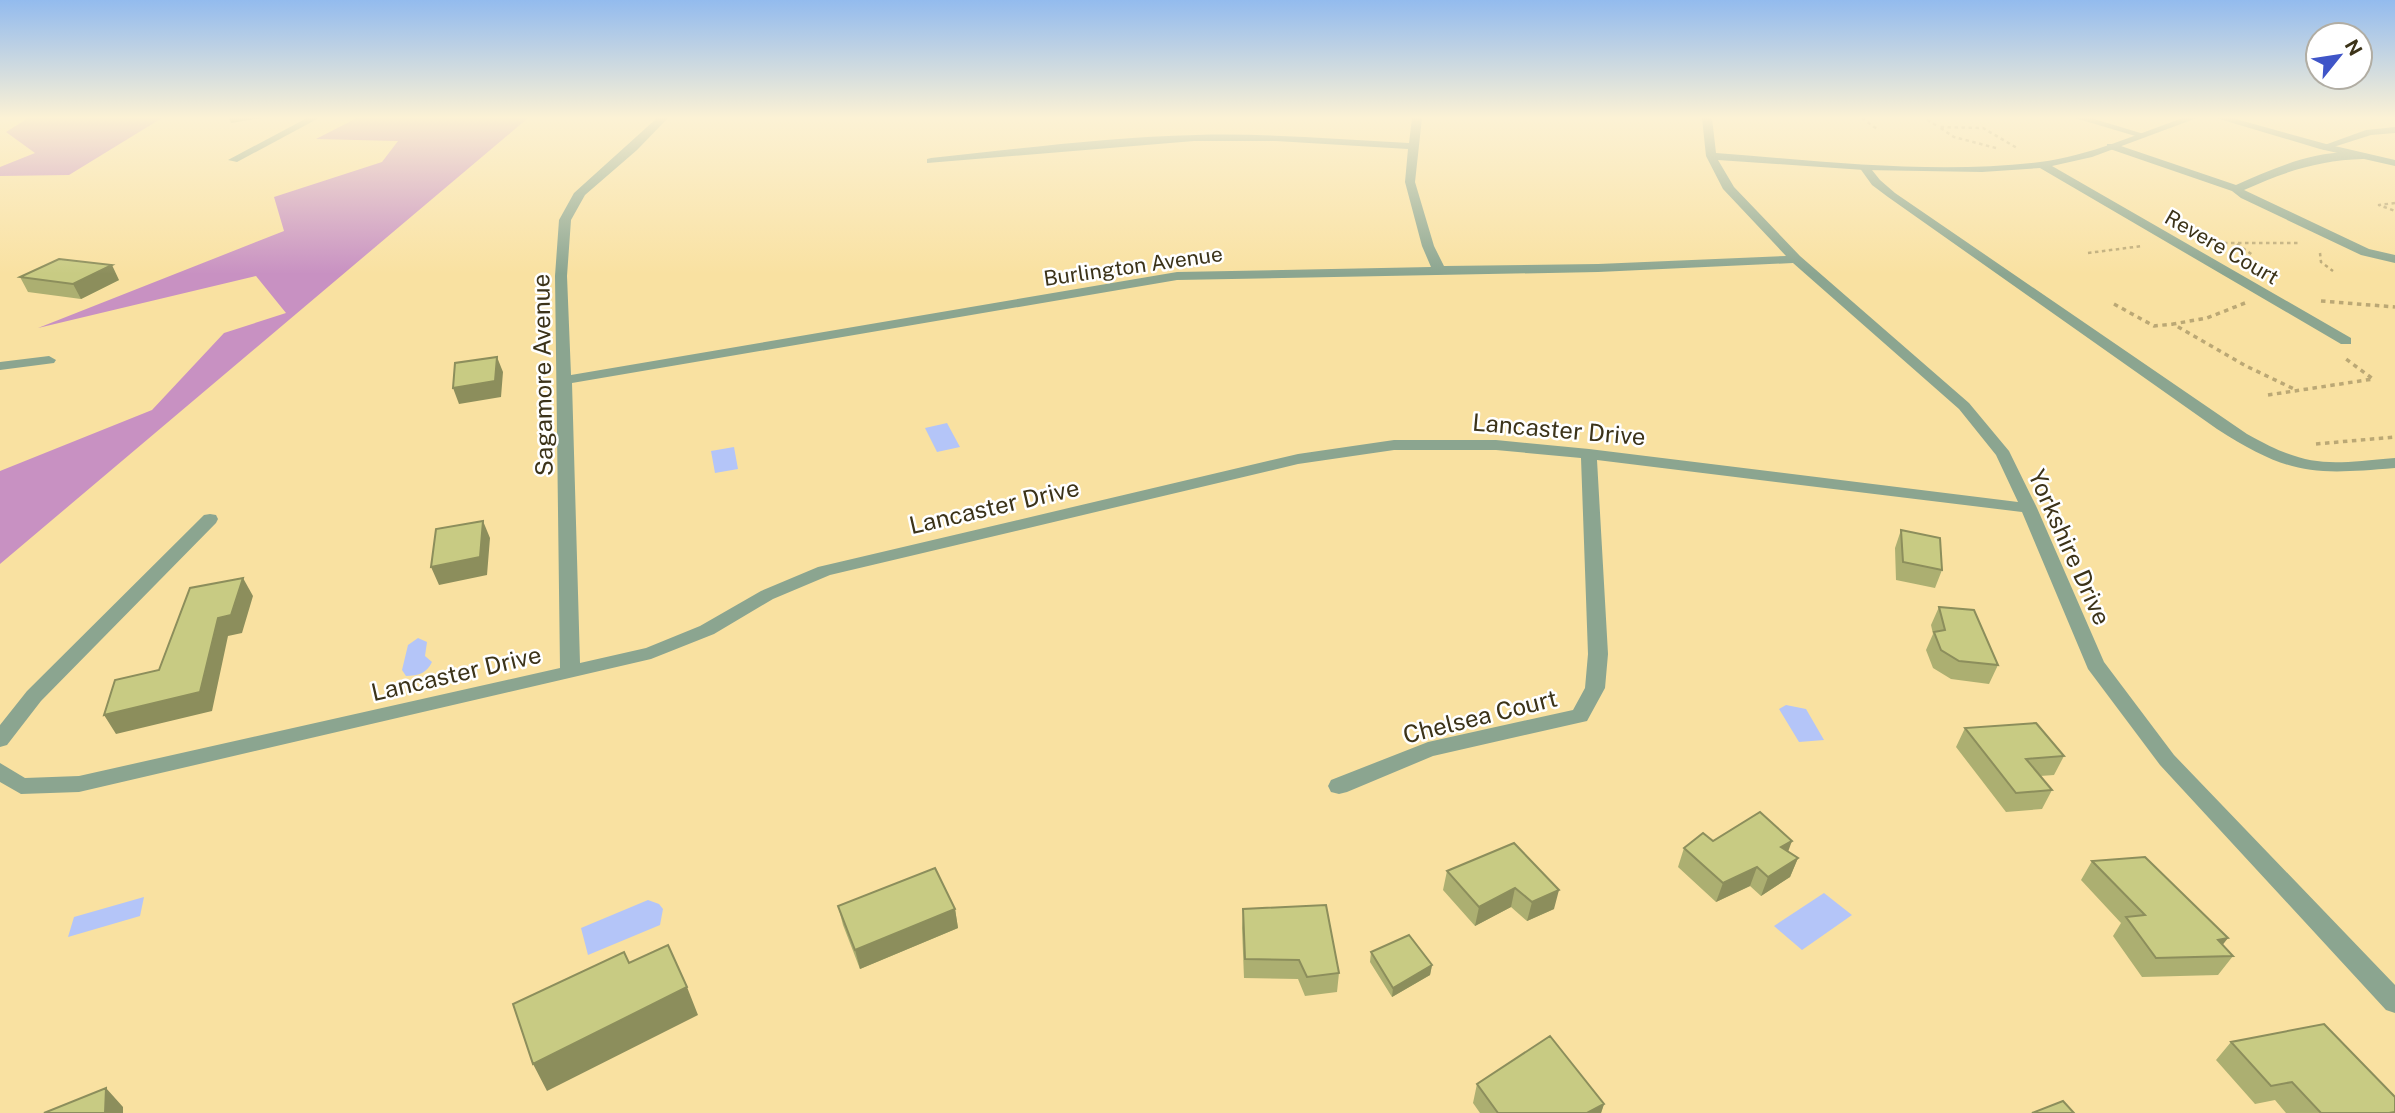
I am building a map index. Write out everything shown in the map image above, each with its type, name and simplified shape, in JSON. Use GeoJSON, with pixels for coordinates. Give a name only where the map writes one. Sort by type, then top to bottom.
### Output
{"type":"FeatureCollection","features":[{"type":"Feature","properties":{"kind":"street","name":"Sagamore Avenue"},"geometry":{"type":"LineString","coordinates":[[570,672],[561,276],[565,220],[580,193],[607,170]]}},
{"type":"Feature","properties":{"kind":"street"},"geometry":{"type":"LineString","coordinates":[[1411,170],[1410,182],[1428,246],[1439,270]]}},
{"type":"Feature","properties":{"kind":"street","name":"Yorkshire Drive"},"geometry":{"type":"LineString","coordinates":[[1719,170],[1729,189],[1796,259],[1964,406],[2003,454],[2029,508],[2095,664],[2167,760],[2395,1002]]}},
{"type":"Feature","properties":{"kind":"street"},"geometry":{"type":"LineString","coordinates":[[1866,170],[1886,191],[1954,239],[2218,422],[2270,452],[2302,466],[2337,467],[2395,463]]}},
{"type":"Feature","properties":{"kind":"street","name":"Revere Court"},"geometry":{"type":"LineString","coordinates":[[2051,170],[2346,341]]}},
{"type":"Feature","properties":{"kind":"street"},"geometry":{"type":"LineString","coordinates":[[2182,170],[2236,188],[2245,196],[2365,253],[2395,259]]}},
{"type":"Feature","properties":{"kind":"street"},"geometry":{"type":"LineString","coordinates":[[2236,188],[2280,170]]}},
{"type":"Feature","properties":{"kind":"street","name":"Burlington Avenue"},"geometry":{"type":"LineString","coordinates":[[565,380],[1177,276],[1598,268],[1796,259]]}},
{"type":"Feature","properties":{"kind":"street"},"geometry":{"type":"LineString","coordinates":[[0,366],[49,360]]}},
{"type":"Feature","properties":{"kind":"street","name":"Lancaster Drive"},"geometry":{"type":"LineString","coordinates":[[0,771],[21,786],[79,784],[570,672],[651,653],[707,630],[767,595],[824,571],[1298,458],[1394,445],[1496,445],[1589,454],[2029,508]]}},
{"type":"Feature","properties":{"kind":"street","name":"Chelsea Court"},"geometry":{"type":"LineString","coordinates":[[1339,786],[1428,750],[1580,716],[1595,688],[1598,654],[1589,454]]}},
{"type":"Feature","properties":{"kind":"street"},"geometry":{"type":"LineString","coordinates":[[0,740],[34,696],[210,519]]}},
{"type":"Feature","properties":{"kind":"path"},"geometry":{"type":"LineString","coordinates":[[2395,203],[2379,205],[2395,211]]}},
{"type":"Feature","properties":{"kind":"path"},"geometry":{"type":"LineString","coordinates":[[2209,243],[2340,241]]}},
{"type":"Feature","properties":{"kind":"path"},"geometry":{"type":"LineString","coordinates":[[2237,243],[2254,256]]}},
{"type":"Feature","properties":{"kind":"path"},"geometry":{"type":"LineString","coordinates":[[2318,243],[2316,248],[2320,254],[2320,262],[2333,271]]}},
{"type":"Feature","properties":{"kind":"path"},"geometry":{"type":"LineString","coordinates":[[2088,253],[2151,245]]}},
{"type":"Feature","properties":{"kind":"path"},"geometry":{"type":"LineString","coordinates":[[2318,301],[2395,307]]}},
{"type":"Feature","properties":{"kind":"path"},"geometry":{"type":"LineString","coordinates":[[2114,304],[2154,327],[2207,318],[2247,302]]}},
{"type":"Feature","properties":{"kind":"path"},"geometry":{"type":"LineString","coordinates":[[2173,324],[2246,366],[2294,389]]}},
{"type":"Feature","properties":{"kind":"path"},"geometry":{"type":"LineString","coordinates":[[2267,395],[2373,379],[2346,358]]}},
{"type":"Feature","properties":{"kind":"path"},"geometry":{"type":"LineString","coordinates":[[2270,452],[2330,442],[2394,438]]}},
{"type":"Feature","properties":{"kind":"shaded area"},"geometry":{"type":"Polygon","coordinates":[[[0,170],[77,170],[69,175],[0,176],[0,170]]]}},
{"type":"Feature","properties":{"kind":"shaded area"},"geometry":{"type":"Polygon","coordinates":[[[357,170],[467,170],[0,564],[0,471],[152,410],[224,333],[286,313],[256,276],[38,328],[284,231],[274,197],[357,170]]]}},
{"type":"Feature","properties":{"kind":"water"},"geometry":{"type":"Polygon","coordinates":[[[947,423],[960,447],[937,452],[925,428],[947,423]]]}},
{"type":"Feature","properties":{"kind":"water"},"geometry":{"type":"Polygon","coordinates":[[[734,447],[738,469],[715,473],[711,451],[734,447]]]}},
{"type":"Feature","properties":{"kind":"water"},"geometry":{"type":"Polygon","coordinates":[[[418,638],[427,642],[425,656],[432,662],[422,673],[406,676],[402,670],[408,645],[418,638]]]}},
{"type":"Feature","properties":{"kind":"water"},"geometry":{"type":"Polygon","coordinates":[[[1786,705],[1806,709],[1824,740],[1799,742],[1779,709],[1786,705]]]}},
{"type":"Feature","properties":{"kind":"water"},"geometry":{"type":"Polygon","coordinates":[[[1824,893],[1852,915],[1802,950],[1774,926],[1824,893]]]}},
{"type":"Feature","properties":{"kind":"water"},"geometry":{"type":"Polygon","coordinates":[[[144,897],[140,916],[68,937],[74,917],[144,897]]]}},
{"type":"Feature","properties":{"kind":"water"},"geometry":{"type":"Polygon","coordinates":[[[648,900],[659,904],[663,909],[660,925],[588,955],[581,928],[648,900]]]}},
{"type":"Feature","properties":{"kind":"building"},"geometry":{"type":"Polygon","coordinates":[[[59,259],[112,265],[73,284],[20,277],[59,259]]]}},
{"type":"Feature","properties":{"kind":"building"},"geometry":{"type":"Polygon","coordinates":[[[497,357],[495,381],[453,388],[455,363],[497,357]]]}},
{"type":"Feature","properties":{"kind":"building"},"geometry":{"type":"Polygon","coordinates":[[[483,521],[480,557],[431,567],[436,529],[483,521]]]}},
{"type":"Feature","properties":{"kind":"building"},"geometry":{"type":"Polygon","coordinates":[[[1901,530],[1940,538],[1942,570],[1903,562],[1901,530]]]}},
{"type":"Feature","properties":{"kind":"building"},"geometry":{"type":"Polygon","coordinates":[[[243,578],[231,615],[218,618],[200,692],[104,715],[115,680],[159,670],[190,588],[243,578]]]}},
{"type":"Feature","properties":{"kind":"building"},"geometry":{"type":"Polygon","coordinates":[[[1939,607],[1974,610],[1998,665],[1959,661],[1941,650],[1934,632],[1945,630],[1939,607]]]}},
{"type":"Feature","properties":{"kind":"building"},"geometry":{"type":"Polygon","coordinates":[[[2036,723],[2064,756],[2026,759],[2052,790],[2016,793],[1965,728],[2036,723]]]}},
{"type":"Feature","properties":{"kind":"building"},"geometry":{"type":"Polygon","coordinates":[[[1760,812],[1792,841],[1781,847],[1798,858],[1768,877],[1757,867],[1723,883],[1684,848],[1703,833],[1713,841],[1760,812]]]}},
{"type":"Feature","properties":{"kind":"building"},"geometry":{"type":"Polygon","coordinates":[[[1514,843],[1559,890],[1532,902],[1515,888],[1479,907],[1447,871],[1514,843]]]}},
{"type":"Feature","properties":{"kind":"building"},"geometry":{"type":"Polygon","coordinates":[[[2145,857],[2228,938],[2218,940],[2233,956],[2156,958],[2126,917],[2145,915],[2092,861],[2145,857]]]}},
{"type":"Feature","properties":{"kind":"building"},"geometry":{"type":"Polygon","coordinates":[[[935,868],[955,909],[855,950],[838,906],[935,868]]]}},
{"type":"Feature","properties":{"kind":"building"},"geometry":{"type":"Polygon","coordinates":[[[1326,905],[1339,973],[1307,977],[1299,960],[1245,959],[1243,909],[1326,905]]]}},
{"type":"Feature","properties":{"kind":"building"},"geometry":{"type":"Polygon","coordinates":[[[1409,935],[1432,965],[1393,988],[1371,952],[1409,935]]]}},
{"type":"Feature","properties":{"kind":"building"},"geometry":{"type":"Polygon","coordinates":[[[668,945],[687,987],[533,1064],[513,1004],[624,952],[629,963],[668,945]]]}},
{"type":"Feature","properties":{"kind":"building"},"geometry":{"type":"Polygon","coordinates":[[[2324,1024],[2395,1097],[2395,1112],[2321,1113],[2292,1082],[2271,1086],[2231,1042],[2324,1024]]]}},
{"type":"Feature","properties":{"kind":"building"},"geometry":{"type":"Polygon","coordinates":[[[1550,1036],[1604,1104],[1587,1113],[1498,1113],[1477,1084],[1550,1036]]]}},
{"type":"Feature","properties":{"kind":"building"},"geometry":{"type":"Polygon","coordinates":[[[106,1088],[105,1113],[44,1113],[106,1088]]]}},
{"type":"Feature","properties":{"kind":"building"},"geometry":{"type":"Polygon","coordinates":[[[2063,1101],[2074,1113],[2032,1113],[2063,1101]]]}}]}
